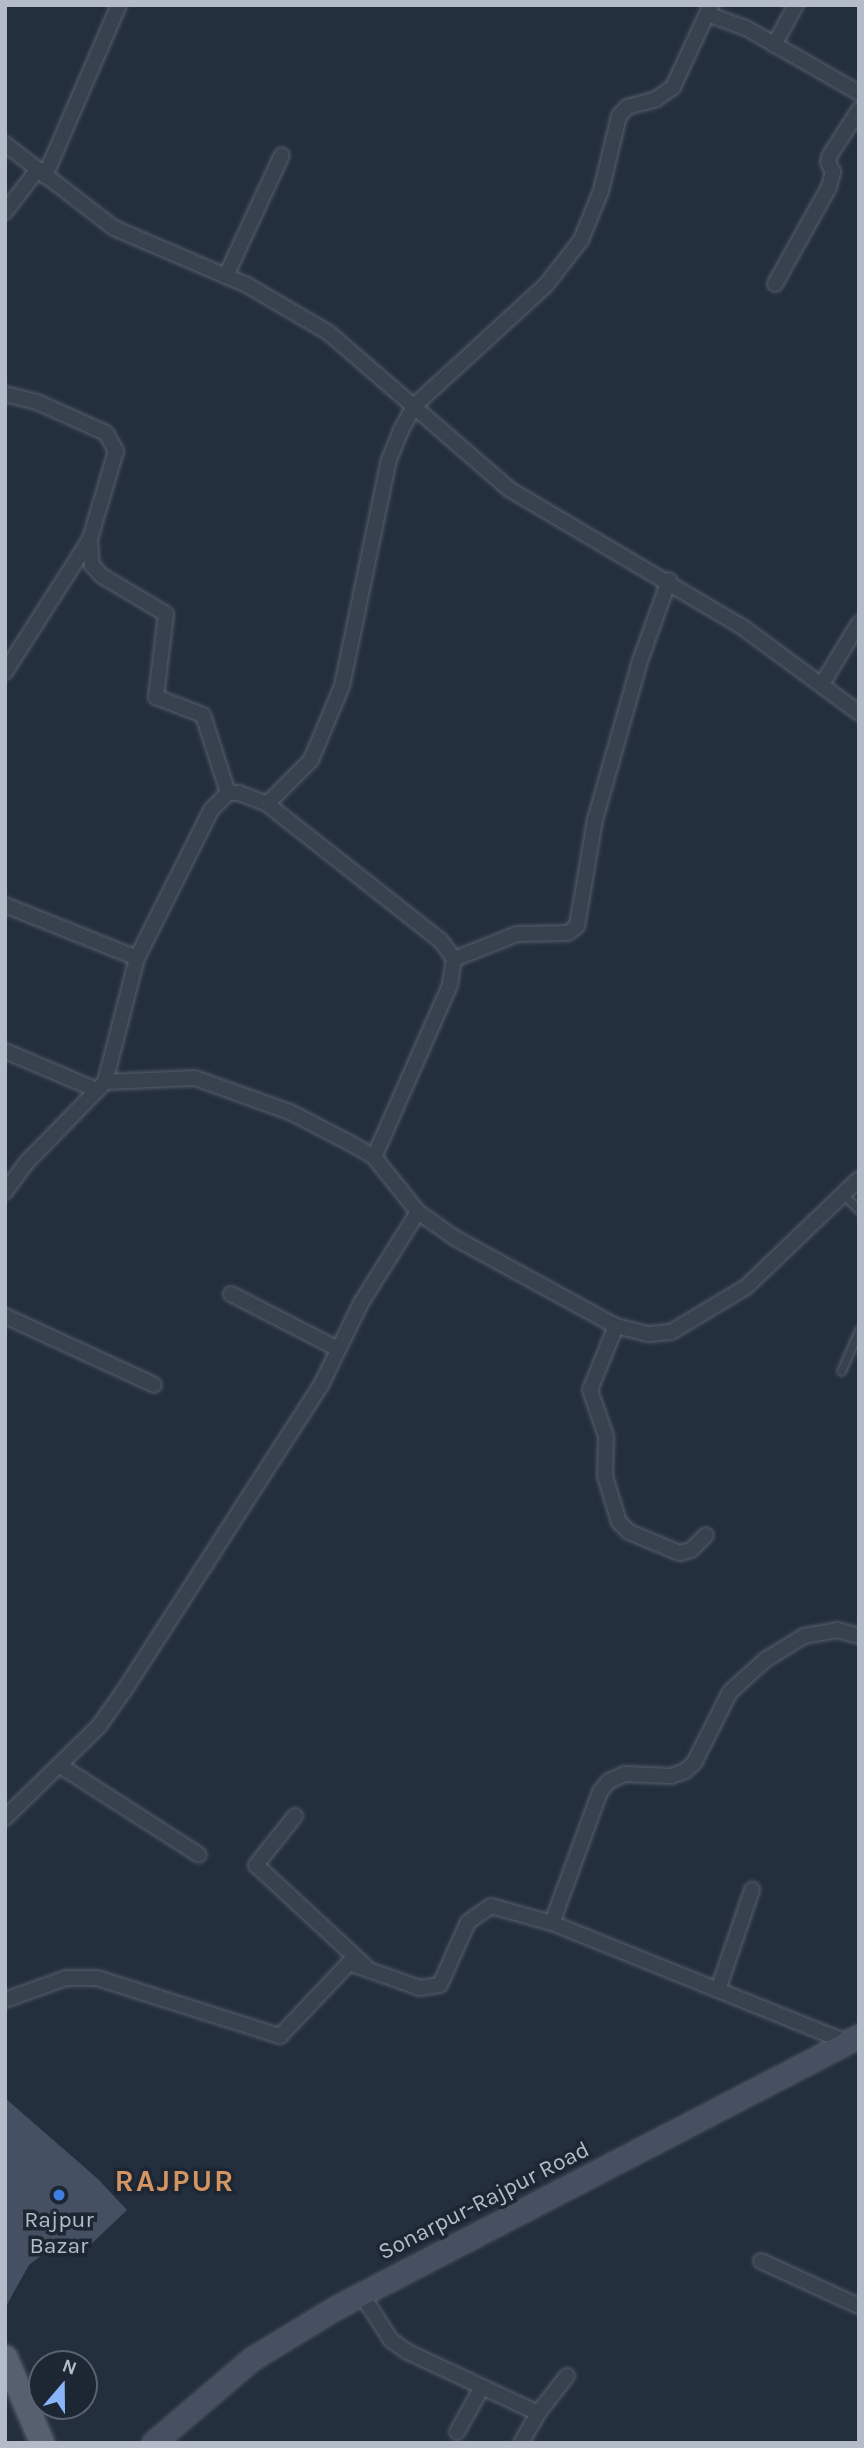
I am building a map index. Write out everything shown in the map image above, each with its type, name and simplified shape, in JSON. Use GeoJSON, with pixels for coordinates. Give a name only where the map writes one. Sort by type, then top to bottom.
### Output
{"type":"FeatureCollection","features":[{"type":"Feature","properties":{"kind":"main road","name":"Sonarpur-Rajpur Road"},"geometry":{"type":"LineString","coordinates":[[153,2443],[253,2358],[362,2295],[853,2039]]}},
{"type":"Feature","properties":{"kind":"main road"},"geometry":{"type":"LineString","coordinates":[[5,2357],[42,2443]]}},
{"type":"Feature","properties":{"kind":"street"},"geometry":{"type":"LineString","coordinates":[[5,212],[41,173],[119,5]]}},
{"type":"Feature","properties":{"kind":"street"},"geometry":{"type":"LineString","coordinates":[[774,45],[796,5]]}},
{"type":"Feature","properties":{"kind":"street"},"geometry":{"type":"LineString","coordinates":[[267,803],[311,760],[342,686],[389,460],[415,405],[546,285],[580,240],[601,191],[619,116],[626,107],[656,99],[673,87],[710,10],[859,93]]}},
{"type":"Feature","properties":{"kind":"street"},"geometry":{"type":"LineString","coordinates":[[775,284],[829,187],[831,155],[859,110]]}},
{"type":"Feature","properties":{"kind":"street"},"geometry":{"type":"LineString","coordinates":[[5,144],[114,228],[226,276],[329,333],[509,489],[669,580],[856,707]]}},
{"type":"Feature","properties":{"kind":"street"},"geometry":{"type":"LineString","coordinates":[[226,276],[282,155]]}},
{"type":"Feature","properties":{"kind":"street"},"geometry":{"type":"LineString","coordinates":[[5,394],[37,402],[106,433],[113,440],[116,451],[90,539],[5,672]]}},
{"type":"Feature","properties":{"kind":"street"},"geometry":{"type":"LineString","coordinates":[[90,539],[92,565],[102,576],[166,614],[156,697],[203,715],[228,793]]}},
{"type":"Feature","properties":{"kind":"street"},"geometry":{"type":"LineString","coordinates":[[454,959],[517,934],[568,933],[577,926],[595,820],[639,664],[669,580]]}},
{"type":"Feature","properties":{"kind":"street"},"geometry":{"type":"LineString","coordinates":[[822,684],[859,623]]}},
{"type":"Feature","properties":{"kind":"street"},"geometry":{"type":"LineString","coordinates":[[228,793],[267,803],[441,941],[454,959],[450,985],[374,1157]]}},
{"type":"Feature","properties":{"kind":"street"},"geometry":{"type":"LineString","coordinates":[[5,1192],[27,1162],[101,1086],[137,958],[211,810],[228,793]]}},
{"type":"Feature","properties":{"kind":"street"},"geometry":{"type":"LineString","coordinates":[[5,905],[137,958]]}},
{"type":"Feature","properties":{"kind":"street"},"geometry":{"type":"LineString","coordinates":[[5,1051],[101,1086],[195,1078],[222,1084],[290,1112],[374,1157],[418,1212],[456,1238],[616,1326],[649,1334],[671,1332],[746,1287],[859,1179]]}},
{"type":"Feature","properties":{"kind":"street"},"geometry":{"type":"LineString","coordinates":[[5,1818],[99,1726],[123,1692],[321,1385],[338,1349],[418,1212]]}},
{"type":"Feature","properties":{"kind":"street"},"geometry":{"type":"LineString","coordinates":[[231,1294],[338,1349]]}},
{"type":"Feature","properties":{"kind":"street"},"geometry":{"type":"LineString","coordinates":[[5,1316],[154,1385]]}},
{"type":"Feature","properties":{"kind":"street"},"geometry":{"type":"LineString","coordinates":[[616,1326],[590,1390],[606,1436],[606,1476],[619,1522],[629,1532],[680,1553],[691,1550],[706,1535]]}},
{"type":"Feature","properties":{"kind":"street"},"geometry":{"type":"LineString","coordinates":[[552,1923],[600,1792],[610,1781],[625,1774],[671,1776],[685,1771],[694,1763],[730,1692],[765,1661],[804,1636],[837,1630],[859,1636]]}},
{"type":"Feature","properties":{"kind":"street"},"geometry":{"type":"LineString","coordinates":[[59,1765],[199,1855]]}},
{"type":"Feature","properties":{"kind":"street"},"geometry":{"type":"LineString","coordinates":[[295,1816],[256,1865],[366,1967],[404,1983],[431,1989],[440,1985],[468,1922],[491,1906],[552,1923],[718,1990],[853,2039]]}},
{"type":"Feature","properties":{"kind":"street"},"geometry":{"type":"LineString","coordinates":[[718,1990],[752,1889]]}},
{"type":"Feature","properties":{"kind":"street"},"geometry":{"type":"LineString","coordinates":[[5,2000],[66,1978],[97,1978],[280,2036],[343,1966],[366,1967]]}},
{"type":"Feature","properties":{"kind":"street"},"geometry":{"type":"LineString","coordinates":[[761,2261],[859,2306]]}},
{"type":"Feature","properties":{"kind":"street"},"geometry":{"type":"LineString","coordinates":[[362,2295],[391,2340],[422,2362],[538,2413]]}},
{"type":"Feature","properties":{"kind":"street"},"geometry":{"type":"LineString","coordinates":[[522,2443],[538,2413],[566,2376]]}},
{"type":"Feature","properties":{"kind":"street"},"geometry":{"type":"LineString","coordinates":[[457,2432],[481,2389]]}},
{"type":"Feature","properties":{"kind":"lane"},"geometry":{"type":"LineString","coordinates":[[843,1194],[859,1210]]}},
{"type":"Feature","properties":{"kind":"lane"},"geometry":{"type":"LineString","coordinates":[[841,1371],[859,1330]]}},
{"type":"Feature","properties":{"kind":"building","name":"Rajpur Bazar"},"geometry":{"type":"Polygon","coordinates":[[[5,2098],[98,2179],[127,2210],[86,2249],[59,2242],[29,2265],[5,2308],[5,2098]]]}},
{"type":"Feature","properties":{"kind":"place","name":"Rajpur Bazar"},"geometry":{"type":"Point","coordinates":[59,2195]}},
{"type":"Feature","properties":{"kind":"district","name":"RAJPUR"},"geometry":{"type":"Point","coordinates":[175,2181]}}]}
